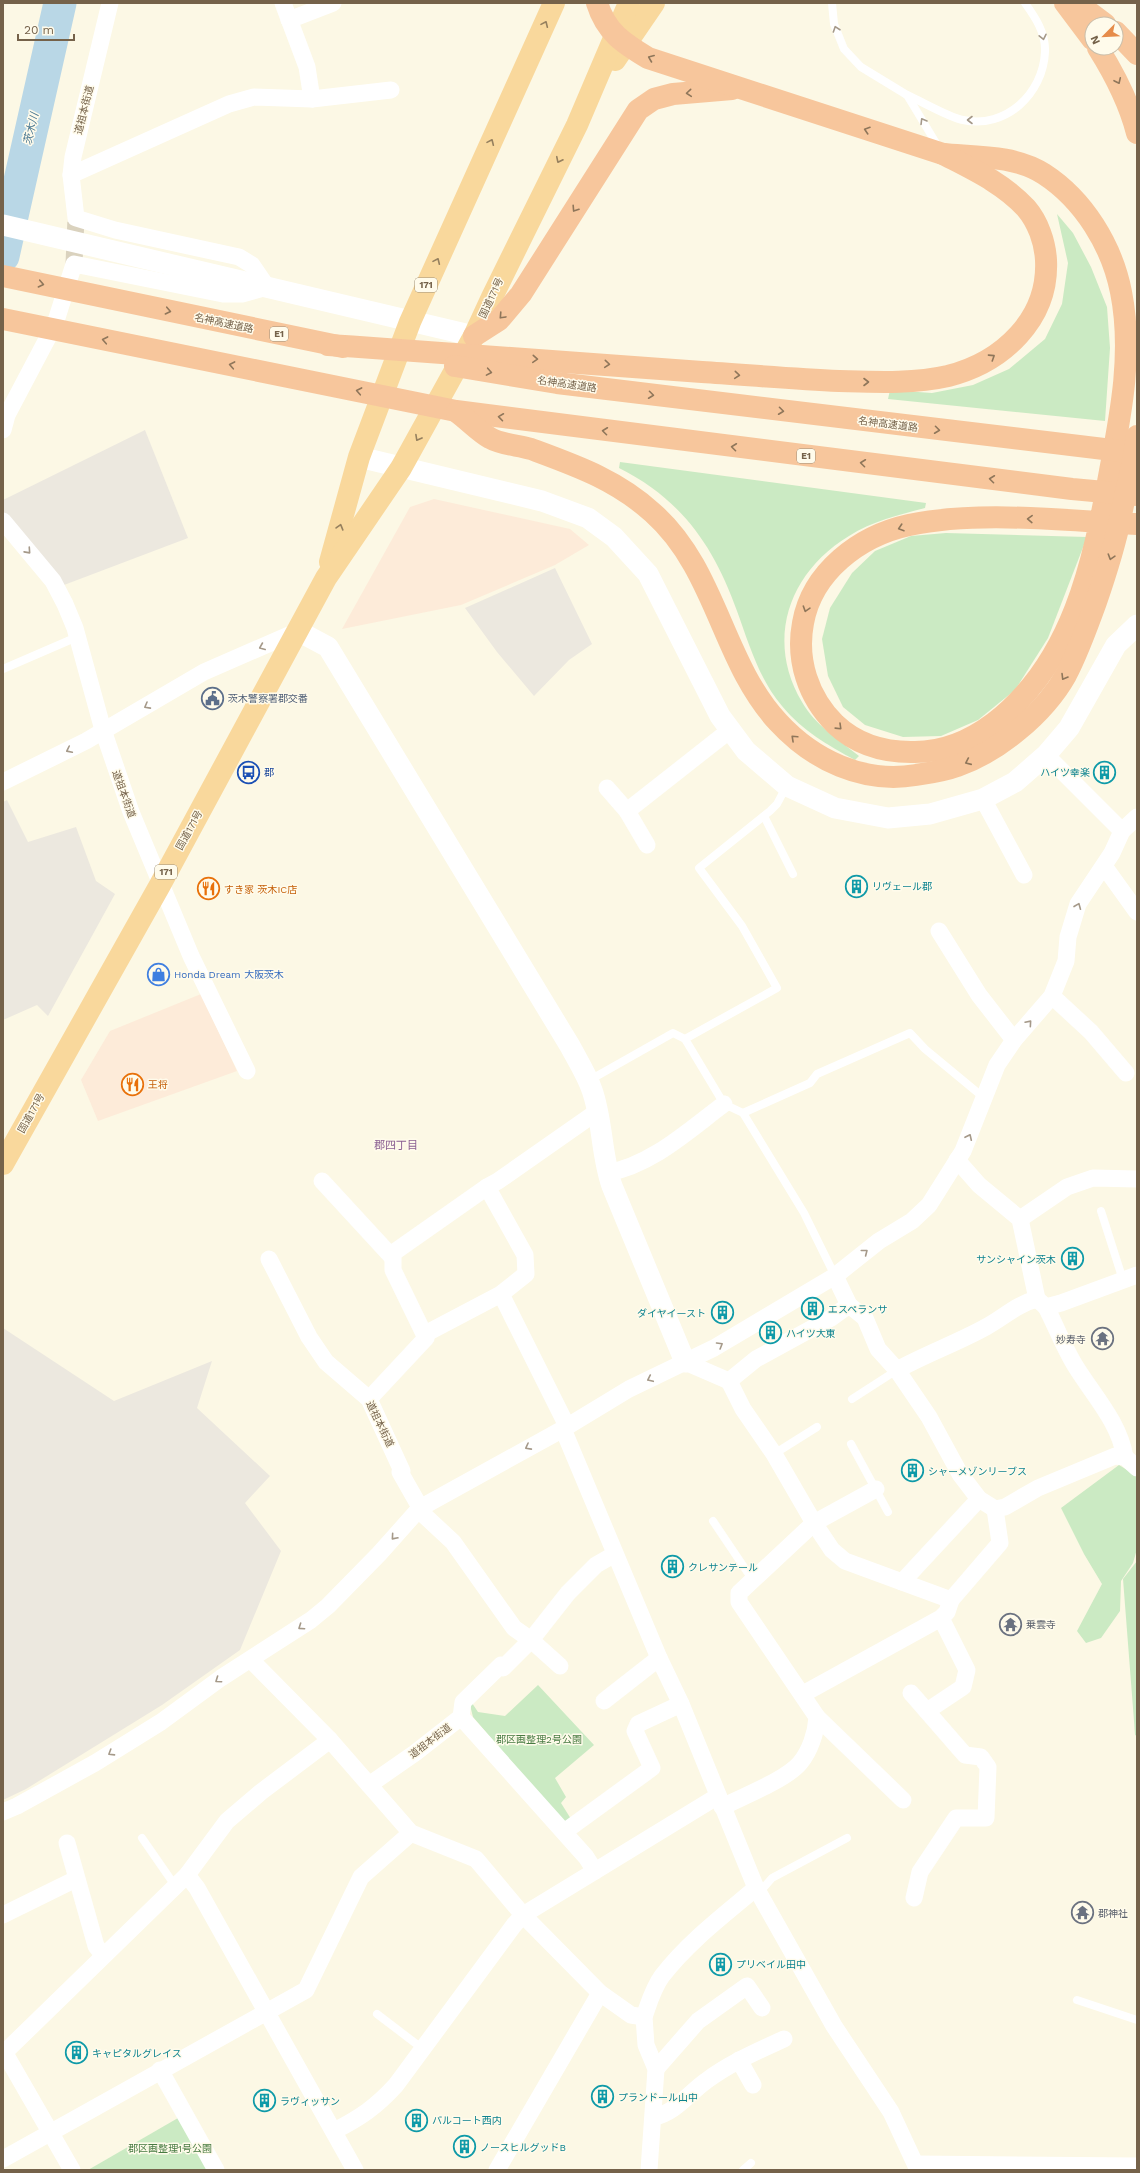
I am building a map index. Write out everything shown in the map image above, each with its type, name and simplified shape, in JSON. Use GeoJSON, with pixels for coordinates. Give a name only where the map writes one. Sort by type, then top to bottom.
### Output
{"type":"FeatureCollection","features":[{"type":"Feature","properties":{"kind":"highway","name":"国道171号"},"geometry":{"type":"LineString","coordinates":[[326,578],[360,457],[410,322],[554,3]]}},
{"type":"Feature","properties":{"kind":"highway"},"geometry":{"type":"LineString","coordinates":[[328,345],[568,361],[789,379],[858,382],[912,382],[948,376],[979,366],[1006,348],[1026,328],[1040,303],[1047,275],[1045,251],[1039,229],[1027,209],[1008,191],[983,174],[943,154],[648,58],[622,43],[602,20],[597,3]]}},
{"type":"Feature","properties":{"kind":"highway"},"geometry":{"type":"LineString","coordinates":[[1065,3],[1084,29]]}},
{"type":"Feature","properties":{"kind":"highway"},"geometry":{"type":"LineString","coordinates":[[1077,3],[1094,16]]}},
{"type":"Feature","properties":{"kind":"highway","name":"国道171号"},"geometry":{"type":"LineString","coordinates":[[3,1164],[160,885],[326,578],[402,468],[474,336],[492,296],[608,61],[638,8]]}},
{"type":"Feature","properties":{"kind":"highway"},"geometry":{"type":"LineString","coordinates":[[1124,40],[1137,54]]}},
{"type":"Feature","properties":{"kind":"highway"},"geometry":{"type":"LineString","coordinates":[[1103,56],[1116,78],[1133,116],[1137,133]]}},
{"type":"Feature","properties":{"kind":"highway"},"geometry":{"type":"LineString","coordinates":[[474,336],[499,320],[522,294],[638,110],[654,99],[673,94],[741,88]]}},
{"type":"Feature","properties":{"kind":"highway"},"geometry":{"type":"LineString","coordinates":[[943,154],[1014,161],[1040,171],[1063,187],[1082,209],[1100,233],[1112,262],[1121,292],[1125,324],[1126,362],[1122,406],[1097,540],[1081,593],[1063,637],[1048,666],[1029,692],[981,733],[951,746],[923,752],[892,752],[866,745],[844,733],[825,714],[811,690],[801,663],[800,635],[806,608],[818,583],[840,560],[856,548],[882,534],[908,525],[961,519],[1069,521],[1137,524]]}},
{"type":"Feature","properties":{"kind":"highway","name":"名神高速道路"},"geometry":{"type":"LineString","coordinates":[[3,276],[328,345],[557,383],[1137,453]]}},
{"type":"Feature","properties":{"kind":"highway","name":"E1"},"geometry":{"type":"LineString","coordinates":[[3,319],[456,411],[540,423],[1072,489],[1137,495]]}},
{"type":"Feature","properties":{"kind":"highway"},"geometry":{"type":"LineString","coordinates":[[456,411],[491,439],[528,448],[603,477],[630,494],[655,514],[675,536],[693,561],[708,590],[743,668],[758,696],[777,721],[800,743],[824,759],[849,770],[873,777],[900,778],[956,766],[988,753],[1011,736],[1042,707],[1064,678],[1083,639],[1112,554],[1137,436]]}},
{"type":"Feature","properties":{"kind":"street","name":"道祖本街道"},"geometry":{"type":"LineString","coordinates":[[110,3],[73,157],[71,175],[76,218],[115,230],[239,257],[252,265],[266,287]]}},
{"type":"Feature","properties":{"kind":"street"},"geometry":{"type":"LineString","coordinates":[[283,3],[306,67],[312,99]]}},
{"type":"Feature","properties":{"kind":"street"},"geometry":{"type":"LineString","coordinates":[[290,20],[333,3]]}},
{"type":"Feature","properties":{"kind":"street"},"geometry":{"type":"LineString","coordinates":[[71,175],[229,104],[254,97],[312,99],[392,90]]}},
{"type":"Feature","properties":{"kind":"street"},"geometry":{"type":"LineString","coordinates":[[3,225],[474,336]]}},
{"type":"Feature","properties":{"kind":"street"},"geometry":{"type":"LineString","coordinates":[[3,430],[7,415],[55,324],[74,264],[223,294],[242,294],[266,287]]}},
{"type":"Feature","properties":{"kind":"street"},"geometry":{"type":"LineString","coordinates":[[360,457],[542,501],[588,518],[614,537],[648,574],[720,716],[746,751],[787,786],[835,808],[888,818],[930,814],[983,799],[1015,782],[1046,755],[1069,728],[1116,644],[1137,625]]}},
{"type":"Feature","properties":{"kind":"street","name":"道祖本街道"},"geometry":{"type":"LineString","coordinates":[[3,521],[53,581],[65,604],[77,637],[103,730],[131,812],[160,885],[191,956],[247,1071]]}},
{"type":"Feature","properties":{"kind":"street"},"geometry":{"type":"LineString","coordinates":[[3,782],[86,741],[204,672],[298,631],[328,647],[570,1046],[588,1081],[598,1110],[607,1173],[685,1362],[729,1381],[743,1409],[774,1454],[814,1523],[832,1550],[845,1561],[950,1600]]}},
{"type":"Feature","properties":{"kind":"street"},"geometry":{"type":"LineString","coordinates":[[627,811],[730,730]]}},
{"type":"Feature","properties":{"kind":"street"},"geometry":{"type":"LineString","coordinates":[[1046,755],[1122,831]]}},
{"type":"Feature","properties":{"kind":"street"},"geometry":{"type":"LineString","coordinates":[[607,788],[627,811],[647,845]]}},
{"type":"Feature","properties":{"kind":"street"},"geometry":{"type":"LineString","coordinates":[[983,799],[1024,875]]}},
{"type":"Feature","properties":{"kind":"street"},"geometry":{"type":"LineString","coordinates":[[3,1812],[17,1806],[95,1763],[161,1722],[221,1678],[312,1620],[380,1554],[420,1508],[565,1428],[629,1389],[714,1348],[835,1276],[879,1241],[912,1220],[929,1205],[957,1160],[972,1130],[983,1097],[997,1065],[1014,1040],[1052,996],[1066,961],[1068,938],[1078,904],[1112,854],[1122,831],[1137,817]]}},
{"type":"Feature","properties":{"kind":"street"},"geometry":{"type":"LineString","coordinates":[[1104,866],[1137,912]]}},
{"type":"Feature","properties":{"kind":"street"},"geometry":{"type":"LineString","coordinates":[[939,931],[979,995],[1014,1040]]}},
{"type":"Feature","properties":{"kind":"street"},"geometry":{"type":"LineString","coordinates":[[1052,996],[1091,1032],[1126,1073]]}},
{"type":"Feature","properties":{"kind":"street"},"geometry":{"type":"LineString","coordinates":[[607,1173],[618,1171],[663,1150],[724,1104]]}},
{"type":"Feature","properties":{"kind":"street"},"geometry":{"type":"LineString","coordinates":[[369,1399],[426,1338],[393,1270],[393,1253],[598,1110]]}},
{"type":"Feature","properties":{"kind":"street"},"geometry":{"type":"LineString","coordinates":[[957,1160],[979,1185],[1020,1219],[1041,1303],[1075,1367],[1099,1400],[1131,1462]]}},
{"type":"Feature","properties":{"kind":"street"},"geometry":{"type":"LineString","coordinates":[[1020,1219],[1067,1187],[1093,1178],[1137,1179]]}},
{"type":"Feature","properties":{"kind":"street"},"geometry":{"type":"LineString","coordinates":[[322,1181],[392,1257]]}},
{"type":"Feature","properties":{"kind":"street"},"geometry":{"type":"LineString","coordinates":[[425,1334],[501,1294],[526,1274],[527,1264],[525,1255],[487,1187]]}},
{"type":"Feature","properties":{"kind":"street","name":"道祖本街道"},"geometry":{"type":"LineString","coordinates":[[269,1259],[309,1337],[326,1362],[369,1399],[402,1471],[400,1472],[425,1516],[453,1542],[514,1628],[531,1640],[503,1668],[501,1665],[463,1702],[461,1717],[415,1753],[369,1785]]}},
{"type":"Feature","properties":{"kind":"street"},"geometry":{"type":"LineString","coordinates":[[835,1276],[849,1305],[865,1318],[878,1349],[897,1370],[929,1417],[960,1474],[979,1500],[995,1509],[1005,1507],[1038,1488],[1115,1456],[1131,1462]]}},
{"type":"Feature","properties":{"kind":"street"},"geometry":{"type":"LineString","coordinates":[[897,1370],[931,1352],[986,1327],[1026,1302],[1061,1303],[1130,1278]]}},
{"type":"Feature","properties":{"kind":"street"},"geometry":{"type":"LineString","coordinates":[[501,1294],[565,1428],[615,1554],[659,1658],[681,1704],[757,1891],[834,2026],[891,2112],[917,2167],[1137,2166]]}},
{"type":"Feature","properties":{"kind":"street"},"geometry":{"type":"LineString","coordinates":[[729,1381],[756,1359],[831,1318],[849,1305]]}},
{"type":"Feature","properties":{"kind":"street"},"geometry":{"type":"LineString","coordinates":[[876,1489],[814,1523],[738,1593],[739,1602],[804,1694],[817,1717],[903,1800]]}},
{"type":"Feature","properties":{"kind":"street"},"geometry":{"type":"LineString","coordinates":[[902,1582],[979,1500]]}},
{"type":"Feature","properties":{"kind":"street"},"geometry":{"type":"LineString","coordinates":[[804,1694],[941,1618],[947,1612],[950,1600],[1000,1543],[995,1509]]}},
{"type":"Feature","properties":{"kind":"street"},"geometry":{"type":"LineString","coordinates":[[560,1666],[531,1640],[568,1592],[596,1565],[615,1554]]}},
{"type":"Feature","properties":{"kind":"street"},"geometry":{"type":"LineString","coordinates":[[927,1711],[963,1687],[967,1670],[941,1618]]}},
{"type":"Feature","properties":{"kind":"street"},"geometry":{"type":"LineString","coordinates":[[604,1701],[659,1658]]}},
{"type":"Feature","properties":{"kind":"street"},"geometry":{"type":"LineString","coordinates":[[251,1660],[330,1740],[411,1833],[476,1859],[523,1915],[600,1993],[631,2015],[644,2017]]}},
{"type":"Feature","properties":{"kind":"street"},"geometry":{"type":"LineString","coordinates":[[911,1693],[964,1755],[981,1757],[988,1767],[986,1818],[956,1818],[920,1872],[914,1898]]}},
{"type":"Feature","properties":{"kind":"street"},"geometry":{"type":"LineString","coordinates":[[564,1832],[652,1768],[636,1731],[638,1724],[681,1704]]}},
{"type":"Feature","properties":{"kind":"street"},"geometry":{"type":"LineString","coordinates":[[461,1717],[586,1857],[595,1871]]}},
{"type":"Feature","properties":{"kind":"street"},"geometry":{"type":"LineString","coordinates":[[334,2131],[362,2116],[379,2104],[396,2086],[514,1924],[523,1915],[595,1871],[720,1801],[787,1774],[800,1763],[816,1733],[817,1717]]}},
{"type":"Feature","properties":{"kind":"street"},"geometry":{"type":"LineString","coordinates":[[72,2170],[4,2052],[181,1881],[227,1821],[261,1792],[330,1740]]}},
{"type":"Feature","properties":{"kind":"street"},"geometry":{"type":"LineString","coordinates":[[3,2159],[160,2070],[306,1990],[361,1877],[411,1833]]}},
{"type":"Feature","properties":{"kind":"street"},"geometry":{"type":"LineString","coordinates":[[67,1843],[96,1946],[103,1955]]}},
{"type":"Feature","properties":{"kind":"street"},"geometry":{"type":"LineString","coordinates":[[3,1915],[76,1879]]}},
{"type":"Feature","properties":{"kind":"street"},"geometry":{"type":"LineString","coordinates":[[181,1881],[197,1888],[355,2170]]}},
{"type":"Feature","properties":{"kind":"street"},"geometry":{"type":"LineString","coordinates":[[649,2170],[654,2117],[656,2069],[646,2045],[644,2017],[650,1998],[662,1976],[704,1932],[757,1891]]}},
{"type":"Feature","properties":{"kind":"street"},"geometry":{"type":"LineString","coordinates":[[656,2069],[698,2021],[747,1986],[762,2008]]}},
{"type":"Feature","properties":{"kind":"street"},"geometry":{"type":"LineString","coordinates":[[497,2170],[600,1993]]}},
{"type":"Feature","properties":{"kind":"street"},"geometry":{"type":"LineString","coordinates":[[654,2117],[665,2115],[706,2081],[738,2060],[784,2039]]}},
{"type":"Feature","properties":{"kind":"street"},"geometry":{"type":"LineString","coordinates":[[738,2060],[753,2085]]}},
{"type":"Feature","properties":{"kind":"street"},"geometry":{"type":"LineString","coordinates":[[160,2070],[216,2170]]}},
{"type":"Feature","properties":{"kind":"lane"},"geometry":{"type":"LineString","coordinates":[[832,3],[834,24],[844,49],[861,66],[908,95],[963,120],[989,120],[1011,113],[1030,96],[1041,76],[1046,51],[1039,23],[1025,3]]}},
{"type":"Feature","properties":{"kind":"lane"},"geometry":{"type":"LineString","coordinates":[[908,95],[943,154]]}},
{"type":"Feature","properties":{"kind":"lane"},"geometry":{"type":"LineString","coordinates":[[3,669],[77,637]]}},
{"type":"Feature","properties":{"kind":"lane"},"geometry":{"type":"LineString","coordinates":[[685,1039],[776,988],[742,926],[699,868],[777,804],[787,786]]}},
{"type":"Feature","properties":{"kind":"lane"},"geometry":{"type":"LineString","coordinates":[[764,816],[793,874]]}},
{"type":"Feature","properties":{"kind":"lane"},"geometry":{"type":"LineString","coordinates":[[588,1081],[673,1033],[685,1039],[724,1104],[743,1113],[804,1213],[835,1276]]}},
{"type":"Feature","properties":{"kind":"lane"},"geometry":{"type":"LineString","coordinates":[[743,1113],[810,1083],[818,1074],[910,1033],[925,1049],[983,1097]]}},
{"type":"Feature","properties":{"kind":"lane"},"geometry":{"type":"LineString","coordinates":[[1101,1211],[1130,1278]]}},
{"type":"Feature","properties":{"kind":"lane"},"geometry":{"type":"LineString","coordinates":[[852,1399],[897,1370]]}},
{"type":"Feature","properties":{"kind":"lane"},"geometry":{"type":"LineString","coordinates":[[774,1454],[817,1427]]}},
{"type":"Feature","properties":{"kind":"lane"},"geometry":{"type":"LineString","coordinates":[[850,1444],[888,1512]]}},
{"type":"Feature","properties":{"kind":"lane"},"geometry":{"type":"LineString","coordinates":[[713,1521],[752,1579]]}},
{"type":"Feature","properties":{"kind":"lane"},"geometry":{"type":"LineString","coordinates":[[142,1838],[181,1881]]}},
{"type":"Feature","properties":{"kind":"lane"},"geometry":{"type":"LineString","coordinates":[[757,1891],[772,1878],[847,1838]]}},
{"type":"Feature","properties":{"kind":"lane"},"geometry":{"type":"LineString","coordinates":[[1077,2000],[1137,2020]]}},
{"type":"Feature","properties":{"kind":"lane"},"geometry":{"type":"LineString","coordinates":[[377,2014],[423,2048]]}},
{"type":"Feature","properties":{"kind":"lane"},"geometry":{"type":"LineString","coordinates":[[743,2170],[751,2163]]}},
{"type":"Feature","properties":{"kind":"shaded area"},"geometry":{"type":"Polygon","coordinates":[[[145,430],[188,538],[64,585],[3,511],[3,500],[145,430]]]}},
{"type":"Feature","properties":{"kind":"shaded area"},"geometry":{"type":"Polygon","coordinates":[[[434,499],[570,529],[589,545],[555,565],[461,605],[342,629],[410,507],[434,499]]]}},
{"type":"Feature","properties":{"kind":"shaded area"},"geometry":{"type":"Polygon","coordinates":[[[555,568],[592,644],[569,660],[534,696],[497,652],[465,608],[555,568]]]}},
{"type":"Feature","properties":{"kind":"shaded area"},"geometry":{"type":"Polygon","coordinates":[[[7,800],[28,842],[76,827],[96,881],[115,894],[48,1016],[37,1005],[3,1020],[3,802],[7,800]]]}},
{"type":"Feature","properties":{"kind":"shaded area"},"geometry":{"type":"Polygon","coordinates":[[[201,994],[237,1071],[98,1121],[81,1080],[110,1031],[201,994]]]}},
{"type":"Feature","properties":{"kind":"shaded area"},"geometry":{"type":"Polygon","coordinates":[[[3,1328],[114,1401],[212,1361],[197,1408],[270,1476],[245,1503],[281,1551],[240,1650],[162,1705],[26,1789],[3,1800],[3,1328]]]}},
{"type":"Feature","properties":{"kind":"green space"},"geometry":{"type":"Polygon","coordinates":[[[1057,214],[1073,233],[1091,267],[1107,307],[1110,348],[1105,421],[888,399],[890,390],[932,393],[973,385],[1009,369],[1045,339],[1062,304],[1068,263],[1057,214]]]}},
{"type":"Feature","properties":{"kind":"green space"},"geometry":{"type":"Polygon","coordinates":[[[620,462],[926,503],[925,508],[867,526],[849,536],[828,551],[811,568],[798,588],[789,609],[785,632],[785,655],[791,679],[807,710],[820,725],[859,756],[855,760],[825,743],[807,730],[790,715],[774,696],[761,673],[750,648],[728,587],[706,545],[678,510],[641,480],[619,468],[620,462]]]}},
{"type":"Feature","properties":{"kind":"green space"},"geometry":{"type":"Polygon","coordinates":[[[946,533],[1087,537],[1048,638],[1015,690],[978,720],[941,736],[903,737],[865,725],[843,707],[828,676],[822,639],[830,608],[852,573],[875,551],[911,536],[946,533]]]}},
{"type":"Feature","properties":{"kind":"green space"},"geometry":{"type":"Polygon","coordinates":[[[1119,1465],[1137,1476],[1137,1549],[1133,1563],[1121,1581],[1120,1611],[1101,1638],[1086,1643],[1077,1631],[1102,1584],[1084,1554],[1061,1508],[1119,1465]]]}},
{"type":"Feature","properties":{"kind":"green space"},"geometry":{"type":"Polygon","coordinates":[[[1137,1561],[1137,1736],[1135,1735],[1123,1579],[1137,1561]]]}},
{"type":"Feature","properties":{"kind":"green space","name":"郡区画整理2号公園"},"geometry":{"type":"Polygon","coordinates":[[[538,1685],[594,1745],[555,1778],[566,1797],[561,1803],[571,1819],[565,1824],[473,1717],[470,1705],[472,1703],[478,1712],[505,1716],[538,1685]]]}},
{"type":"Feature","properties":{"kind":"green space","name":"郡区画整理1号公園"},"geometry":{"type":"Polygon","coordinates":[[[178,2118],[207,2170],[88,2170],[178,2118]]]}},
{"type":"Feature","properties":{"kind":"waterway","name":"茨木川"},"geometry":{"type":"LineString","coordinates":[[3,256],[60,3]]}},
{"type":"Feature","properties":{"kind":"tunnel"},"geometry":{"type":"LineString","coordinates":[[74,264],[76,218]]}},
{"type":"Feature","properties":{"kind":"place","name":"茨木警察署郡交番"},"geometry":{"type":"Point","coordinates":[213,698]}},
{"type":"Feature","properties":{"kind":"place","name":"郡"},"geometry":{"type":"Point","coordinates":[249,772]}},
{"type":"Feature","properties":{"kind":"place","name":"ハイツ幸楽"},"geometry":{"type":"Point","coordinates":[1105,772]}},
{"type":"Feature","properties":{"kind":"place","name":"リヴェール郡"},"geometry":{"type":"Point","coordinates":[857,886]}},
{"type":"Feature","properties":{"kind":"place","name":"すき家 茨木IC店"},"geometry":{"type":"Point","coordinates":[209,889]}},
{"type":"Feature","properties":{"kind":"place","name":"Honda Dream 大阪茨木"},"geometry":{"type":"Point","coordinates":[158,974]}},
{"type":"Feature","properties":{"kind":"place","name":"王将"},"geometry":{"type":"Point","coordinates":[132,1084]}},
{"type":"Feature","properties":{"kind":"place","name":"サンシャイン茨木"},"geometry":{"type":"Point","coordinates":[1072,1259]}},
{"type":"Feature","properties":{"kind":"place","name":"エスペランサ"},"geometry":{"type":"Point","coordinates":[812,1309]}},
{"type":"Feature","properties":{"kind":"place","name":"ダイヤイースト"},"geometry":{"type":"Point","coordinates":[722,1313]}},
{"type":"Feature","properties":{"kind":"place","name":"ハイツ大東"},"geometry":{"type":"Point","coordinates":[771,1333]}},
{"type":"Feature","properties":{"kind":"place","name":"妙寿寺"},"geometry":{"type":"Point","coordinates":[1102,1339]}},
{"type":"Feature","properties":{"kind":"place","name":"シャーメゾンリーブス"},"geometry":{"type":"Point","coordinates":[912,1471]}},
{"type":"Feature","properties":{"kind":"place","name":"クレサンテール"},"geometry":{"type":"Point","coordinates":[673,1567]}},
{"type":"Feature","properties":{"kind":"place","name":"乗雲寺"},"geometry":{"type":"Point","coordinates":[1010,1624]}},
{"type":"Feature","properties":{"kind":"place","name":"郡神社"},"geometry":{"type":"Point","coordinates":[1082,1913]}},
{"type":"Feature","properties":{"kind":"place","name":"プリベイル田中"},"geometry":{"type":"Point","coordinates":[721,1964]}},
{"type":"Feature","properties":{"kind":"place","name":"キャピタルグレイス"},"geometry":{"type":"Point","coordinates":[77,2053]}},
{"type":"Feature","properties":{"kind":"place","name":"プランドール山中"},"geometry":{"type":"Point","coordinates":[602,2097]}},
{"type":"Feature","properties":{"kind":"place","name":"ラヴィッサン"},"geometry":{"type":"Point","coordinates":[265,2101]}},
{"type":"Feature","properties":{"kind":"place","name":"パルコート西内"},"geometry":{"type":"Point","coordinates":[416,2120]}},
{"type":"Feature","properties":{"kind":"place","name":"ノースヒルグッドB"},"geometry":{"type":"Point","coordinates":[464,2147]}},
{"type":"Feature","properties":{"kind":"district","name":"郡四丁目"},"geometry":{"type":"Point","coordinates":[396,1145]}}]}
